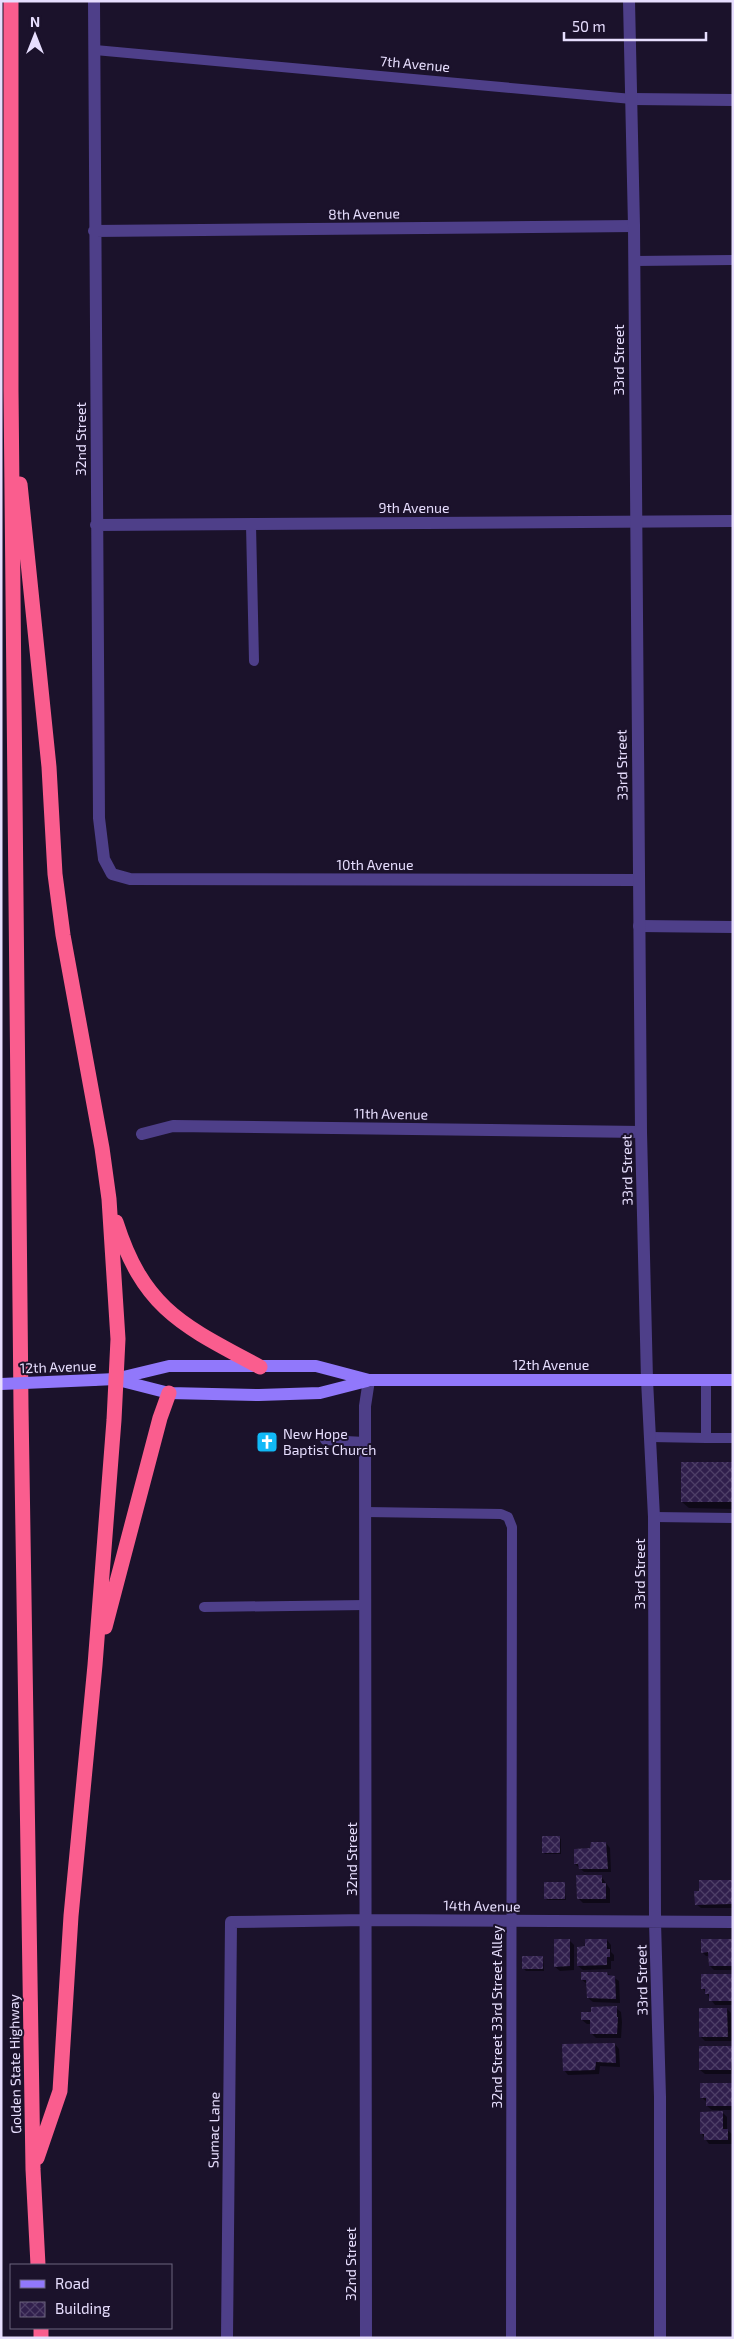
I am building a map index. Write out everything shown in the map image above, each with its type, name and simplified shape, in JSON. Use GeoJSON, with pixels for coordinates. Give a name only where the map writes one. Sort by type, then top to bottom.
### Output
{"type":"FeatureCollection","features":[{"type":"Feature","properties":{"kind":"highway","name":"Golden State Highway"},"geometry":{"type":"LineString","coordinates":[[10,1],[10,390],[21,1427],[33,2169],[38,2264]]}},
{"type":"Feature","properties":{"kind":"highway"},"geometry":{"type":"LineString","coordinates":[[10,390],[49,766],[55,874],[63,935],[102,1148],[109,1199],[118,1339],[114,1420],[95,1665],[71,1916],[60,2091],[33,2169]]}},
{"type":"Feature","properties":{"kind":"highway"},"geometry":{"type":"LineString","coordinates":[[109,1199],[124,1246],[136,1273],[155,1298],[176,1319],[196,1333],[260,1367]]}},
{"type":"Feature","properties":{"kind":"highway"},"geometry":{"type":"LineString","coordinates":[[95,1665],[160,1418],[169,1393]]}},
{"type":"Feature","properties":{"kind":"main road","name":"12th Avenue"},"geometry":{"type":"LineString","coordinates":[[1,1384],[115,1379],[169,1366],[316,1366],[369,1380],[733,1380]]}},
{"type":"Feature","properties":{"kind":"main road","name":"12th Avenue"},"geometry":{"type":"LineString","coordinates":[[115,1379],[169,1393],[259,1395],[320,1393],[369,1380]]}},
{"type":"Feature","properties":{"kind":"street","name":"32nd Street"},"geometry":{"type":"LineString","coordinates":[[94,1],[99,818],[104,859],[112,874]]}},
{"type":"Feature","properties":{"kind":"street","name":"33rd Street"},"geometry":{"type":"LineString","coordinates":[[630,1],[634,226],[640,1132],[647,1380],[652,1437],[654,1518],[656,1922],[660,2097],[660,2338]]}},
{"type":"Feature","properties":{"kind":"street","name":"7th Avenue"},"geometry":{"type":"LineString","coordinates":[[632,99],[733,100]]}},
{"type":"Feature","properties":{"kind":"street","name":"8th Avenue"},"geometry":{"type":"LineString","coordinates":[[94,231],[634,226]]}},
{"type":"Feature","properties":{"kind":"street","name":"9th Avenue"},"geometry":{"type":"LineString","coordinates":[[96,526],[733,521]]}},
{"type":"Feature","properties":{"kind":"street","name":"10th Avenue"},"geometry":{"type":"LineString","coordinates":[[112,874],[130,879],[639,880]]}},
{"type":"Feature","properties":{"kind":"street"},"geometry":{"type":"LineString","coordinates":[[639,926],[733,927]]}},
{"type":"Feature","properties":{"kind":"street","name":"11th Avenue"},"geometry":{"type":"LineString","coordinates":[[142,1134],[173,1126],[640,1132]]}},
{"type":"Feature","properties":{"kind":"street","name":"32nd Street"},"geometry":{"type":"LineString","coordinates":[[366,2338],[365,1406],[369,1380]]}},
{"type":"Feature","properties":{"kind":"street","name":"14th Avenue"},"geometry":{"type":"LineString","coordinates":[[231,1922],[367,1920],[733,1922]]}},
{"type":"Feature","properties":{"kind":"street","name":"Sumac Lane"},"geometry":{"type":"LineString","coordinates":[[227,2338],[231,1922]]}},
{"type":"Feature","properties":{"kind":"lane","name":"7th Avenue"},"geometry":{"type":"LineString","coordinates":[[95,50],[632,99]]}},
{"type":"Feature","properties":{"kind":"lane"},"geometry":{"type":"LineString","coordinates":[[634,261],[733,260]]}},
{"type":"Feature","properties":{"kind":"lane"},"geometry":{"type":"LineString","coordinates":[[251,525],[254,661]]}},
{"type":"Feature","properties":{"kind":"lane"},"geometry":{"type":"LineString","coordinates":[[706,1380],[706,1438]]}},
{"type":"Feature","properties":{"kind":"lane"},"geometry":{"type":"LineString","coordinates":[[652,1437],[733,1438]]}},
{"type":"Feature","properties":{"kind":"lane"},"geometry":{"type":"LineString","coordinates":[[325,1440],[365,1442]]}},
{"type":"Feature","properties":{"kind":"lane","name":"32nd Street 33rd Street Alley"},"geometry":{"type":"LineString","coordinates":[[366,1512],[501,1514],[508,1517],[512,1527],[510,1922],[511,2338]]}},
{"type":"Feature","properties":{"kind":"lane"},"geometry":{"type":"LineString","coordinates":[[654,1518],[733,1518]]}},
{"type":"Feature","properties":{"kind":"lane"},"geometry":{"type":"LineString","coordinates":[[204,1607],[366,1605]]}},
{"type":"Feature","properties":{"kind":"building"},"geometry":{"type":"Polygon","coordinates":[[[681,1462],[733,1462],[733,1502],[681,1502],[681,1462]]]}},
{"type":"Feature","properties":{"kind":"building"},"geometry":{"type":"Polygon","coordinates":[[[542,1836],[560,1836],[560,1853],[542,1853],[542,1836]]]}},
{"type":"Feature","properties":{"kind":"building"},"geometry":{"type":"Polygon","coordinates":[[[591,1842],[606,1842],[608,1869],[579,1869],[578,1864],[574,1864],[574,1849],[590,1848],[591,1842]]]}},
{"type":"Feature","properties":{"kind":"building"},"geometry":{"type":"Polygon","coordinates":[[[576,1875],[602,1875],[602,1883],[606,1883],[606,1899],[577,1899],[576,1875]]]}},
{"type":"Feature","properties":{"kind":"building"},"geometry":{"type":"Polygon","coordinates":[[[699,1880],[733,1880],[732,1904],[695,1905],[694,1891],[699,1891],[699,1880]]]}},
{"type":"Feature","properties":{"kind":"building"},"geometry":{"type":"Polygon","coordinates":[[[544,1882],[565,1882],[565,1899],[544,1899],[544,1882]]]}},
{"type":"Feature","properties":{"kind":"building"},"geometry":{"type":"Polygon","coordinates":[[[554,1939],[570,1939],[570,1966],[554,1967],[554,1939]]]}},
{"type":"Feature","properties":{"kind":"building"},"geometry":{"type":"Polygon","coordinates":[[[585,1939],[607,1939],[607,1949],[610,1949],[610,1957],[607,1957],[607,1965],[577,1966],[577,1947],[585,1946],[585,1939]]]}},
{"type":"Feature","properties":{"kind":"building"},"geometry":{"type":"Polygon","coordinates":[[[701,1939],[733,1939],[733,1966],[709,1966],[708,1952],[701,1953],[701,1939]]]}},
{"type":"Feature","properties":{"kind":"building"},"geometry":{"type":"Polygon","coordinates":[[[522,1956],[543,1956],[543,1969],[522,1969],[522,1956]]]}},
{"type":"Feature","properties":{"kind":"building"},"geometry":{"type":"Polygon","coordinates":[[[581,1972],[607,1972],[608,1975],[615,1976],[616,1999],[587,1998],[586,1980],[581,1980],[581,1972]]]}},
{"type":"Feature","properties":{"kind":"building"},"geometry":{"type":"Polygon","coordinates":[[[701,1974],[733,1974],[733,2001],[709,2001],[709,1994],[705,1994],[705,1989],[701,1989],[701,1974]]]}},
{"type":"Feature","properties":{"kind":"building"},"geometry":{"type":"Polygon","coordinates":[[[617,2006],[617,2034],[590,2034],[590,2020],[581,2020],[581,2012],[591,2012],[591,2007],[617,2006]]]}},
{"type":"Feature","properties":{"kind":"building"},"geometry":{"type":"Polygon","coordinates":[[[699,2008],[727,2008],[728,2037],[699,2037],[699,2008]]]}},
{"type":"Feature","properties":{"kind":"building"},"geometry":{"type":"Polygon","coordinates":[[[615,2043],[616,2063],[596,2062],[595,2070],[563,2071],[562,2044],[615,2043]]]}},
{"type":"Feature","properties":{"kind":"building"},"geometry":{"type":"Polygon","coordinates":[[[699,2046],[733,2046],[731,2070],[699,2070],[699,2046]]]}},
{"type":"Feature","properties":{"kind":"building"},"geometry":{"type":"Polygon","coordinates":[[[700,2083],[733,2083],[733,2106],[706,2106],[706,2098],[700,2098],[700,2083]]]}},
{"type":"Feature","properties":{"kind":"building"},"geometry":{"type":"Polygon","coordinates":[[[723,2111],[723,2129],[728,2129],[728,2140],[704,2140],[704,2134],[700,2134],[700,2112],[723,2111]]]}},
{"type":"Feature","properties":{"kind":"place","name":"New Hope Baptist Church"},"geometry":{"type":"Point","coordinates":[267,1442]}}]}
